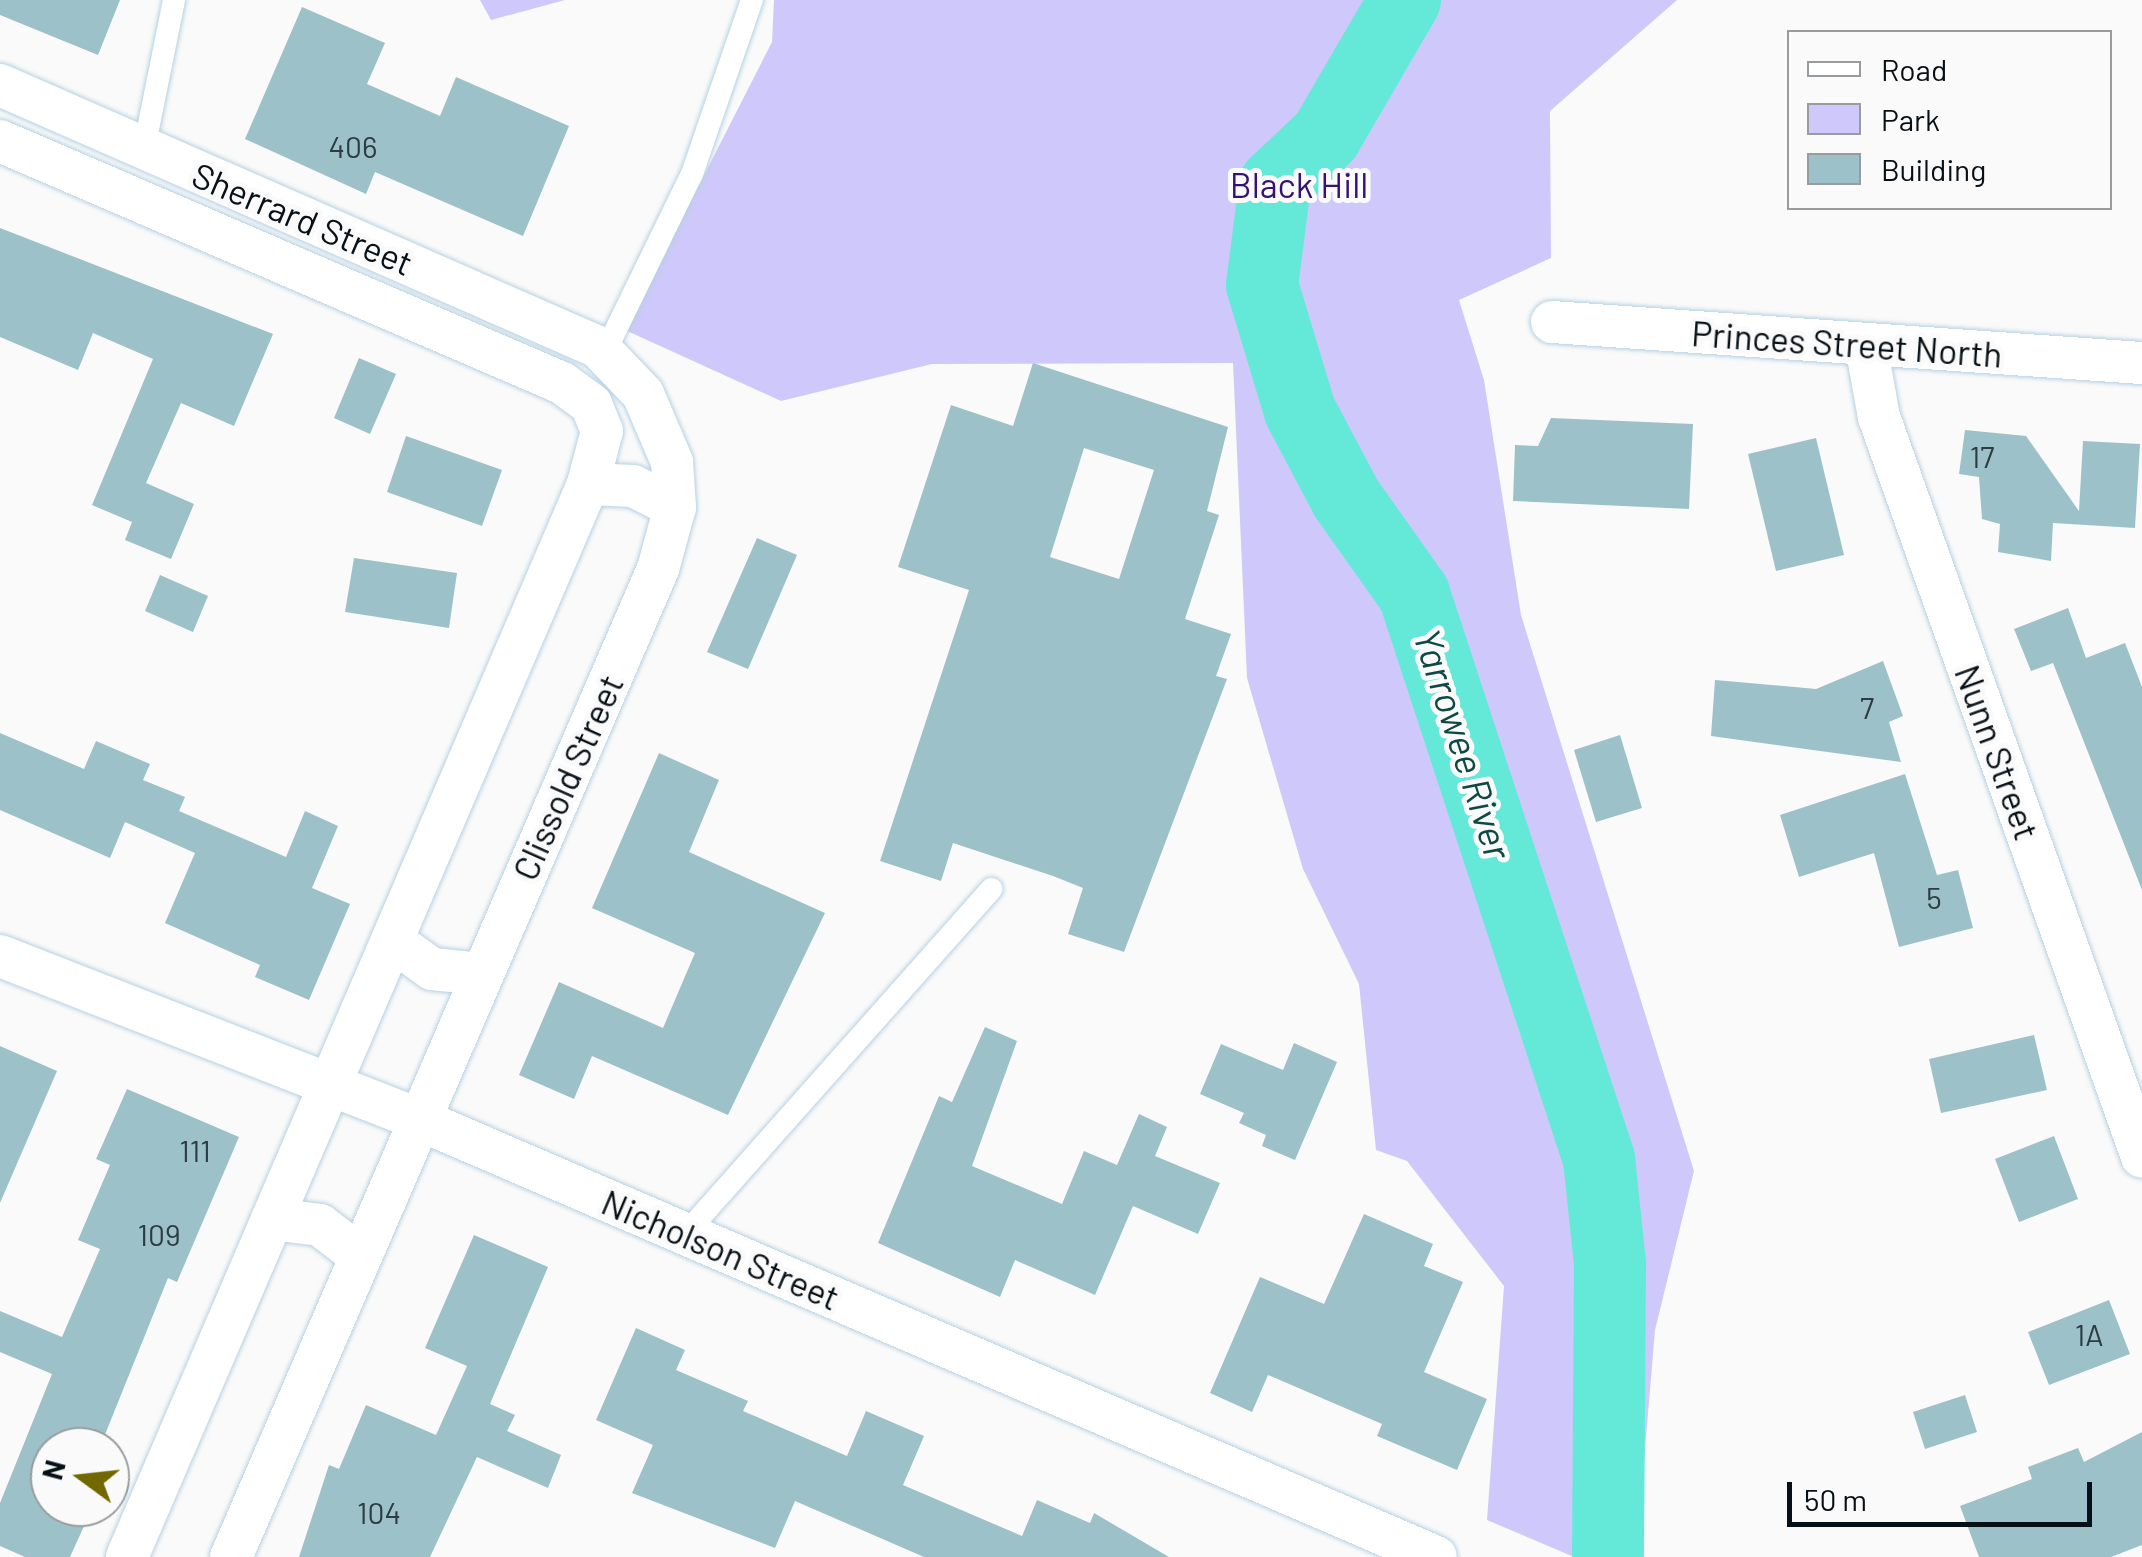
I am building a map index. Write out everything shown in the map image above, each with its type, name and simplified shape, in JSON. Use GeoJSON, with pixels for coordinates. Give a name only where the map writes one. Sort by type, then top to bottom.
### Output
{"type":"FeatureCollection","features":[{"type":"Feature","properties":{"kind":"street","name":"Sherrard Street"},"geometry":{"type":"LineString","coordinates":[[0,85],[540,320],[605,352]]}},
{"type":"Feature","properties":{"kind":"street","name":"Sherrard Street"},"geometry":{"type":"LineString","coordinates":[[0,141],[521,365],[584,398]]}},
{"type":"Feature","properties":{"kind":"street"},"geometry":{"type":"LineString","coordinates":[[521,365],[540,320]]}},
{"type":"Feature","properties":{"kind":"street","name":"Princes Street North"},"geometry":{"type":"LineString","coordinates":[[1552,322],[2142,363]]}},
{"type":"Feature","properties":{"kind":"street","name":"Nunn Street"},"geometry":{"type":"LineString","coordinates":[[1866,345],[1879,417],[2142,1156]]}},
{"type":"Feature","properties":{"kind":"street"},"geometry":{"type":"LineString","coordinates":[[127,1557],[588,484],[602,431],[584,398],[605,352]]}},
{"type":"Feature","properties":{"kind":"street","name":"Clissold Street"},"geometry":{"type":"LineString","coordinates":[[232,1557],[418,1118],[658,569],[674,507],[672,462],[654,413],[605,352]]}},
{"type":"Feature","properties":{"kind":"street"},"geometry":{"type":"LineString","coordinates":[[588,484],[633,486],[674,507]]}},
{"type":"Feature","properties":{"kind":"street"},"geometry":{"type":"LineString","coordinates":[[393,941],[432,969],[481,974]]}},
{"type":"Feature","properties":{"kind":"street","name":"Nicholson Street"},"geometry":{"type":"LineString","coordinates":[[0,956],[418,1118],[1436,1557]]}},
{"type":"Feature","properties":{"kind":"street"},"geometry":{"type":"LineString","coordinates":[[272,1219],[320,1225],[359,1255]]}},
{"type":"Feature","properties":{"kind":"lane"},"geometry":{"type":"LineString","coordinates":[[144,149],[174,0]]}},
{"type":"Feature","properties":{"kind":"lane"},"geometry":{"type":"LineString","coordinates":[[605,352],[692,174],[752,0]]}},
{"type":"Feature","properties":{"kind":"lane"},"geometry":{"type":"LineString","coordinates":[[686,1233],[991,889]]}},
{"type":"Feature","properties":{"kind":"green space"},"geometry":{"type":"Polygon","coordinates":[[[480,0],[565,0],[491,20],[480,0]]]}},
{"type":"Feature","properties":{"kind":"green space","name":"Black Hill"},"geometry":{"type":"Polygon","coordinates":[[[774,0],[1677,0],[1550,111],[1551,258],[1459,300],[1484,380],[1521,615],[1694,1171],[1655,1330],[1636,1557],[1574,1557],[1487,1520],[1504,1286],[1407,1161],[1376,1150],[1359,984],[1303,869],[1247,678],[1233,363],[932,364],[781,401],[625,330],[772,42],[774,0]]]}},
{"type":"Feature","properties":{"kind":"building"},"geometry":{"type":"Polygon","coordinates":[[[0,0],[120,0],[98,55],[0,15],[0,0]]]}},
{"type":"Feature","properties":{"kind":"building"},"geometry":{"type":"Polygon","coordinates":[[[302,7],[385,43],[367,84],[440,116],[456,77],[569,126],[523,236],[375,172],[366,194],[245,139],[302,7]]]}},
{"type":"Feature","properties":{"kind":"building"},"geometry":{"type":"Polygon","coordinates":[[[0,228],[273,334],[234,426],[181,403],[146,483],[194,504],[171,559],[125,540],[132,522],[92,505],[153,359],[93,333],[78,370],[0,337],[0,228]]]}},
{"type":"Feature","properties":{"kind":"building"},"geometry":{"type":"Polygon","coordinates":[[[359,358],[396,374],[370,434],[334,418],[359,358]]]}},
{"type":"Feature","properties":{"kind":"building"},"geometry":{"type":"Polygon","coordinates":[[[1033,363],[1228,427],[1207,511],[1219,515],[1185,619],[1231,634],[1216,676],[1227,679],[1124,952],[1068,934],[1083,888],[1053,876],[953,843],[941,881],[880,861],[969,590],[898,567],[951,405],[1013,426],[1033,363]],[[1084,448],[1050,557],[1119,579],[1154,470],[1084,448]]]}},
{"type":"Feature","properties":{"kind":"building"},"geometry":{"type":"Polygon","coordinates":[[[1551,418],[1693,424],[1689,509],[1513,501],[1515,445],[1538,446],[1551,418]]]}},
{"type":"Feature","properties":{"kind":"building"},"geometry":{"type":"Polygon","coordinates":[[[1965,430],[2026,436],[2079,511],[2083,441],[2140,444],[2135,528],[2053,523],[2051,561],[1998,552],[2000,524],[1982,519],[1979,477],[1959,474],[1965,430]]]}},
{"type":"Feature","properties":{"kind":"building"},"geometry":{"type":"Polygon","coordinates":[[[406,436],[502,470],[482,526],[387,492],[406,436]]]}},
{"type":"Feature","properties":{"kind":"building"},"geometry":{"type":"Polygon","coordinates":[[[1816,438],[1844,555],[1776,571],[1748,454],[1816,438]]]}},
{"type":"Feature","properties":{"kind":"building"},"geometry":{"type":"Polygon","coordinates":[[[757,538],[797,555],[748,669],[707,652],[757,538]]]}},
{"type":"Feature","properties":{"kind":"building"},"geometry":{"type":"Polygon","coordinates":[[[354,558],[457,573],[449,628],[345,612],[354,558]]]}},
{"type":"Feature","properties":{"kind":"building"},"geometry":{"type":"Polygon","coordinates":[[[160,575],[208,596],[193,632],[145,611],[160,575]]]}},
{"type":"Feature","properties":{"kind":"building"},"geometry":{"type":"Polygon","coordinates":[[[2068,608],[2086,658],[2125,643],[2142,687],[2142,890],[2053,663],[2031,671],[2014,629],[2068,608]]]}},
{"type":"Feature","properties":{"kind":"building"},"geometry":{"type":"Polygon","coordinates":[[[1883,661],[1903,716],[1889,722],[1901,762],[1711,736],[1715,680],[1816,689],[1883,661]]]}},
{"type":"Feature","properties":{"kind":"building"},"geometry":{"type":"Polygon","coordinates":[[[0,733],[84,769],[96,741],[150,764],[143,780],[185,797],[179,811],[286,857],[305,811],[338,826],[312,888],[350,904],[309,1000],[255,977],[260,965],[165,923],[195,853],[125,822],[110,858],[0,810],[0,733]]]}},
{"type":"Feature","properties":{"kind":"building"},"geometry":{"type":"Polygon","coordinates":[[[1620,735],[1642,808],[1596,822],[1574,750],[1620,735]]]}},
{"type":"Feature","properties":{"kind":"building"},"geometry":{"type":"Polygon","coordinates":[[[659,753],[719,780],[689,852],[825,913],[728,1115],[592,1056],[574,1099],[519,1075],[559,982],[663,1028],[695,953],[592,908],[659,753]]]}},
{"type":"Feature","properties":{"kind":"building"},"geometry":{"type":"Polygon","coordinates":[[[1905,774],[1937,875],[1958,870],[1973,928],[1899,947],[1874,853],[1799,877],[1780,815],[1905,774]]]}},
{"type":"Feature","properties":{"kind":"building"},"geometry":{"type":"Polygon","coordinates":[[[985,1027],[1017,1041],[972,1166],[1062,1204],[1084,1151],[1117,1165],[1139,1114],[1167,1127],[1155,1156],[1220,1183],[1198,1234],[1133,1206],[1095,1295],[1015,1260],[1000,1297],[878,1243],[939,1096],[952,1102],[985,1027]]]}},
{"type":"Feature","properties":{"kind":"building"},"geometry":{"type":"Polygon","coordinates":[[[2034,1035],[2047,1090],[1941,1113],[1929,1059],[2034,1035]]]}},
{"type":"Feature","properties":{"kind":"building"},"geometry":{"type":"Polygon","coordinates":[[[1294,1043],[1337,1062],[1295,1160],[1262,1146],[1266,1135],[1239,1123],[1244,1113],[1200,1094],[1221,1044],[1283,1070],[1294,1043]]]}},
{"type":"Feature","properties":{"kind":"building"},"geometry":{"type":"Polygon","coordinates":[[[0,1046],[57,1071],[0,1203],[0,1046]]]}},
{"type":"Feature","properties":{"kind":"building"},"geometry":{"type":"Polygon","coordinates":[[[127,1089],[239,1137],[177,1282],[168,1278],[108,1427],[31,1427],[52,1374],[0,1352],[0,1311],[62,1337],[100,1249],[78,1240],[110,1165],[96,1159],[127,1089]]]}},
{"type":"Feature","properties":{"kind":"building"},"geometry":{"type":"Polygon","coordinates":[[[2054,1136],[2078,1199],[2019,1222],[1995,1159],[2054,1136]]]}},
{"type":"Feature","properties":{"kind":"building"},"geometry":{"type":"Polygon","coordinates":[[[1364,1214],[1433,1244],[1424,1266],[1463,1282],[1424,1372],[1487,1399],[1457,1470],[1377,1436],[1382,1424],[1268,1375],[1252,1412],[1210,1393],[1260,1277],[1324,1304],[1364,1214]]]}},
{"type":"Feature","properties":{"kind":"building"},"geometry":{"type":"Polygon","coordinates":[[[474,1235],[548,1267],[490,1404],[515,1415],[507,1431],[561,1455],[548,1488],[477,1457],[430,1557],[299,1557],[329,1465],[339,1469],[366,1405],[436,1435],[467,1366],[425,1348],[474,1235]]]}},
{"type":"Feature","properties":{"kind":"building"},"geometry":{"type":"Polygon","coordinates":[[[2109,1300],[2130,1354],[2049,1385],[2028,1332],[2109,1300]]]}},
{"type":"Feature","properties":{"kind":"building"},"geometry":{"type":"Polygon","coordinates":[[[636,1328],[685,1350],[676,1370],[748,1401],[743,1411],[847,1456],[866,1411],[924,1436],[903,1485],[1022,1536],[1037,1500],[1090,1523],[1094,1513],[1169,1557],[924,1557],[795,1501],[775,1548],[632,1493],[653,1445],[596,1420],[636,1328]]]}},
{"type":"Feature","properties":{"kind":"building"},"geometry":{"type":"Polygon","coordinates":[[[1965,1395],[1977,1432],[1925,1449],[1913,1412],[1965,1395]]]}},
{"type":"Feature","properties":{"kind":"building"},"geometry":{"type":"Polygon","coordinates":[[[30,1429],[30,1527],[84,1527],[70,1557],[25,1557],[0,1546],[0,1503],[30,1429]]]}},
{"type":"Feature","properties":{"kind":"building"},"geometry":{"type":"Polygon","coordinates":[[[2142,1432],[2142,1545],[2111,1557],[1979,1557],[1960,1506],[2032,1479],[2028,1467],[2078,1448],[2084,1462],[2142,1432]]]}},
{"type":"Feature","properties":{"kind":"waterway","name":"Yarrowee River"},"geometry":{"type":"LineString","coordinates":[[1405,0],[1326,136],[1275,184],[1262,285],[1300,411],[1346,498],[1414,594],[1599,1159],[1610,1264],[1608,1557]]}}]}
